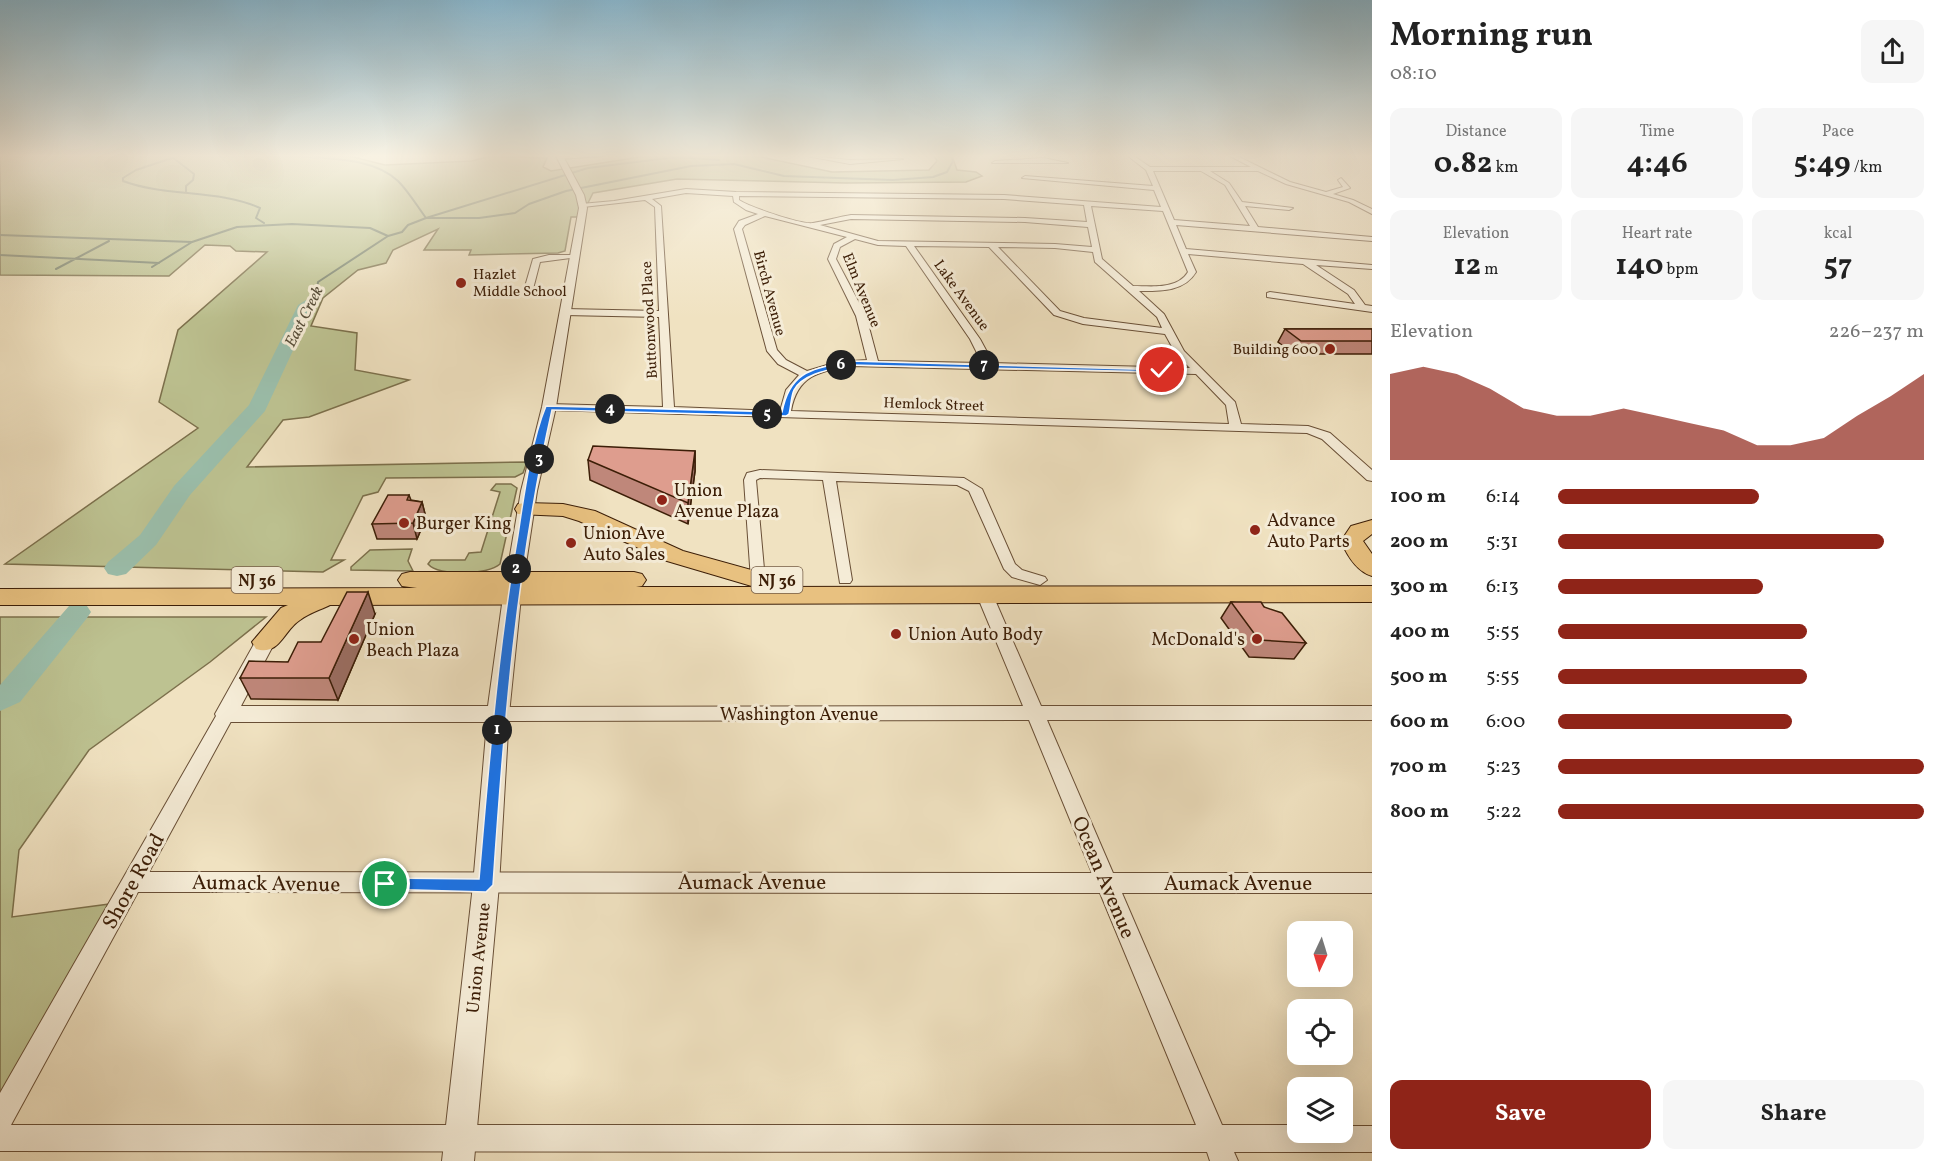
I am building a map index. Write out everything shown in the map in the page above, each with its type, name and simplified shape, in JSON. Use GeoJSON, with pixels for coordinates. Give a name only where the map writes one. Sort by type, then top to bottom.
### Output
{"type":"FeatureCollection","features":[{"type":"Feature","properties":{"kind":"highway"},"geometry":{"type":"LineString","coordinates":[[526,509],[563,510],[587,516],[675,556],[758,580]]}},
{"type":"Feature","properties":{"kind":"highway"},"geometry":{"type":"LineString","coordinates":[[1372,527],[1359,531],[1352,541],[1358,553],[1372,568]]}},
{"type":"Feature","properties":{"kind":"highway","name":"NJ 36"},"geometry":{"type":"LineString","coordinates":[[0,597],[331,595],[758,580],[1372,578]]}},
{"type":"Feature","properties":{"kind":"highway","name":"NJ 36"},"geometry":{"type":"LineString","coordinates":[[0,581],[984,593],[1372,594]]}},
{"type":"Feature","properties":{"kind":"highway"},"geometry":{"type":"LineString","coordinates":[[214,595],[253,606],[260,611],[265,620],[265,642]]}},
{"type":"Feature","properties":{"kind":"highway"},"geometry":{"type":"LineString","coordinates":[[265,642],[290,614],[331,595]]}},
{"type":"Feature","properties":{"kind":"street","name":"Union Avenue"},"geometry":{"type":"LineString","coordinates":[[459,1150],[486,885],[498,714],[513,588],[526,509],[549,407],[566,312],[574,257],[577,210]]}},
{"type":"Feature","properties":{"kind":"street","name":"Buttonwood Place"},"geometry":{"type":"LineString","coordinates":[[658,210],[669,411]]}},
{"type":"Feature","properties":{"kind":"street"},"geometry":{"type":"LineString","coordinates":[[754,210],[878,243],[1095,250]]}},
{"type":"Feature","properties":{"kind":"street"},"geometry":{"type":"LineString","coordinates":[[1088,210],[1095,250],[1104,267],[1161,316],[1180,352],[1231,404],[1236,428]]}},
{"type":"Feature","properties":{"kind":"street"},"geometry":{"type":"LineString","coordinates":[[1130,289],[1161,287],[1186,280],[1192,272],[1167,210]]}},
{"type":"Feature","properties":{"kind":"street"},"geometry":{"type":"LineString","coordinates":[[1244,210],[1256,230]]}},
{"type":"Feature","properties":{"kind":"street","name":"Birch Avenue"},"geometry":{"type":"LineString","coordinates":[[764,214],[739,226],[741,240],[772,351],[783,362],[807,375]]}},
{"type":"Feature","properties":{"kind":"street"},"geometry":{"type":"LineString","coordinates":[[811,226],[845,218],[1025,219],[1091,225]]}},
{"type":"Feature","properties":{"kind":"street"},"geometry":{"type":"LineString","coordinates":[[1172,222],[1372,239]]}},
{"type":"Feature","properties":{"kind":"street","name":"Elm Avenue"},"geometry":{"type":"LineString","coordinates":[[853,237],[837,246],[832,259],[861,316],[873,362]]}},
{"type":"Feature","properties":{"kind":"street","name":"Lake Avenue"},"geometry":{"type":"LineString","coordinates":[[909,244],[975,339],[989,366]]}},
{"type":"Feature","properties":{"kind":"street"},"geometry":{"type":"LineString","coordinates":[[991,245],[1057,313],[1083,321],[1167,331]]}},
{"type":"Feature","properties":{"kind":"street"},"geometry":{"type":"LineString","coordinates":[[1184,251],[1372,267]]}},
{"type":"Feature","properties":{"kind":"street"},"geometry":{"type":"LineString","coordinates":[[568,294],[537,294],[528,290],[536,261],[549,257],[574,257]]}},
{"type":"Feature","properties":{"kind":"street"},"geometry":{"type":"LineString","coordinates":[[1306,262],[1351,292],[1367,308]]}},
{"type":"Feature","properties":{"kind":"street"},"geometry":{"type":"LineString","coordinates":[[1270,295],[1367,308]]}},
{"type":"Feature","properties":{"kind":"street"},"geometry":{"type":"LineString","coordinates":[[566,312],[664,314]]}},
{"type":"Feature","properties":{"kind":"street"},"geometry":{"type":"LineString","coordinates":[[786,414],[790,390],[807,375],[836,366],[873,362],[1198,370]]}},
{"type":"Feature","properties":{"kind":"street","name":"Hemlock Street"},"geometry":{"type":"LineString","coordinates":[[549,407],[1318,432],[1372,477]]}},
{"type":"Feature","properties":{"kind":"street"},"geometry":{"type":"LineString","coordinates":[[758,580],[750,480],[752,476],[760,474],[959,481],[969,484],[975,489],[1009,566],[1017,574],[1040,580]]}},
{"type":"Feature","properties":{"kind":"street"},"geometry":{"type":"LineString","coordinates":[[830,476],[845,580]]}},
{"type":"Feature","properties":{"kind":"street","name":"Ocean Avenue"},"geometry":{"type":"LineString","coordinates":[[984,593],[1220,1150]]}},
{"type":"Feature","properties":{"kind":"street","name":"Shore Road"},"geometry":{"type":"LineString","coordinates":[[0,1119],[265,642]]}},
{"type":"Feature","properties":{"kind":"street","name":"Washington Avenue"},"geometry":{"type":"LineString","coordinates":[[226,714],[1372,713]]}},
{"type":"Feature","properties":{"kind":"street","name":"Aumack Avenue"},"geometry":{"type":"LineString","coordinates":[[133,882],[486,885],[710,882],[1372,883]]}},
{"type":"Feature","properties":{"kind":"street"},"geometry":{"type":"LineString","coordinates":[[0,1138],[459,1150],[1220,1150],[1372,1139]]}},
{"type":"Feature","properties":{"kind":"green space"},"geometry":{"type":"Polygon","coordinates":[[[0,210],[584,210],[581,217],[571,217],[565,251],[469,255],[471,250],[424,250],[438,229],[393,250],[386,263],[358,270],[323,298],[311,326],[357,333],[355,370],[409,380],[309,417],[283,420],[247,467],[527,462],[523,473],[515,477],[386,478],[378,492],[363,496],[331,560],[344,560],[323,572],[5,564],[198,428],[159,402],[178,330],[267,252],[236,251],[230,246],[205,245],[169,276],[0,275],[0,210]]]}},
{"type":"Feature","properties":{"kind":"green space"},"geometry":{"type":"Polygon","coordinates":[[[496,484],[511,484],[517,488],[500,564],[494,568],[475,572],[452,573],[428,564],[431,560],[465,560],[469,553],[481,552],[500,492],[491,490],[496,484]]]}},
{"type":"Feature","properties":{"kind":"green space"},"geometry":{"type":"Polygon","coordinates":[[[412,549],[408,561],[413,571],[351,570],[351,567],[370,550],[412,549]]]}},
{"type":"Feature","properties":{"kind":"green space"},"geometry":{"type":"Polygon","coordinates":[[[0,617],[266,617],[210,662],[89,750],[19,850],[12,917],[117,903],[0,1118],[0,617]]]}},
{"type":"Feature","properties":{"kind":"building"},"geometry":{"type":"Polygon","coordinates":[[[1285,329],[1372,329],[1372,341],[1301,341],[1285,329]]]}},
{"type":"Feature","properties":{"kind":"building"},"geometry":{"type":"Polygon","coordinates":[[[593,446],[695,451],[688,503],[588,460],[593,446]]]}},
{"type":"Feature","properties":{"kind":"building"},"geometry":{"type":"Polygon","coordinates":[[[388,495],[409,495],[407,500],[422,502],[413,523],[372,524],[388,495]]]}},
{"type":"Feature","properties":{"kind":"building"},"geometry":{"type":"Polygon","coordinates":[[[347,592],[368,592],[329,678],[240,678],[249,661],[288,662],[298,642],[321,642],[347,592]]]}},
{"type":"Feature","properties":{"kind":"building"},"geometry":{"type":"Polygon","coordinates":[[[1231,602],[1261,602],[1264,607],[1282,613],[1306,643],[1259,640],[1231,602]]]}},
{"type":"Feature","properties":{"kind":"waterway"},"geometry":{"type":"LineString","coordinates":[[259,210],[256,218],[264,223]]}},
{"type":"Feature","properties":{"kind":"waterway"},"geometry":{"type":"LineString","coordinates":[[420,210],[426,218]]}},
{"type":"Feature","properties":{"kind":"waterway"},"geometry":{"type":"LineString","coordinates":[[426,218],[451,210]]}},
{"type":"Feature","properties":{"kind":"waterway","name":"East Creek"},"geometry":{"type":"LineString","coordinates":[[426,218],[479,218],[515,213],[519,210]]}},
{"type":"Feature","properties":{"kind":"waterway","name":"East Creek"},"geometry":{"type":"LineString","coordinates":[[388,236],[402,232],[408,225],[426,218]]}},
{"type":"Feature","properties":{"kind":"waterway"},"geometry":{"type":"LineString","coordinates":[[192,242],[237,227],[292,224],[370,228],[388,236]]}},
{"type":"Feature","properties":{"kind":"waterway"},"geometry":{"type":"LineString","coordinates":[[0,235],[192,242]]}},
{"type":"Feature","properties":{"kind":"waterway","name":"East Creek"},"geometry":{"type":"LineString","coordinates":[[306,305],[317,289],[318,282],[388,236]]}},
{"type":"Feature","properties":{"kind":"waterway"},"geometry":{"type":"LineString","coordinates":[[75,259],[109,241]]}},
{"type":"Feature","properties":{"kind":"waterway"},"geometry":{"type":"LineString","coordinates":[[158,263],[192,242]]}},
{"type":"Feature","properties":{"kind":"waterway"},"geometry":{"type":"LineString","coordinates":[[0,255],[75,259]]}},
{"type":"Feature","properties":{"kind":"waterway"},"geometry":{"type":"LineString","coordinates":[[56,269],[75,259]]}},
{"type":"Feature","properties":{"kind":"waterway"},"geometry":{"type":"LineString","coordinates":[[75,259],[158,263]]}},
{"type":"Feature","properties":{"kind":"waterway"},"geometry":{"type":"LineString","coordinates":[[152,267],[158,263]]}},
{"type":"Feature","properties":{"kind":"waterway","name":"East Creek"},"geometry":{"type":"LineString","coordinates":[[117,568],[148,540],[182,491],[258,407],[306,305]]}},
{"type":"Feature","properties":{"kind":"waterway","name":"East Creek"},"geometry":{"type":"LineString","coordinates":[[0,700],[10,694],[78,612]]}},
{"type":"Feature","properties":{"kind":"place","name":"Hazlet Middle School"},"geometry":{"type":"Point","coordinates":[461,283]}},
{"type":"Feature","properties":{"kind":"place","name":"Building 600"},"geometry":{"type":"Point","coordinates":[1330,349]}},
{"type":"Feature","properties":{"kind":"place","name":"Union Avenue Plaza"},"geometry":{"type":"Point","coordinates":[662,500]}},
{"type":"Feature","properties":{"kind":"place","name":"Burger King"},"geometry":{"type":"Point","coordinates":[404,523]}},
{"type":"Feature","properties":{"kind":"place","name":"Advance Auto Parts"},"geometry":{"type":"Point","coordinates":[1255,530]}},
{"type":"Feature","properties":{"kind":"place","name":"Union Ave Auto Sales"},"geometry":{"type":"Point","coordinates":[571,543]}},
{"type":"Feature","properties":{"kind":"place","name":"Union Auto Body"},"geometry":{"type":"Point","coordinates":[896,634]}},
{"type":"Feature","properties":{"kind":"place","name":"Union Beach Plaza"},"geometry":{"type":"Point","coordinates":[354,639]}},
{"type":"Feature","properties":{"kind":"place","name":"McDonald's"},"geometry":{"type":"Point","coordinates":[1257,639]}},
{"type":"Feature","properties":{"kind":"route"},"geometry":{"type":"LineString","coordinates":[[385,884],[486,885],[498,714],[514,579],[530,491],[549,407],[786,414],[790,390],[798,381],[823,369],[850,363],[1162,370]]}}]}
